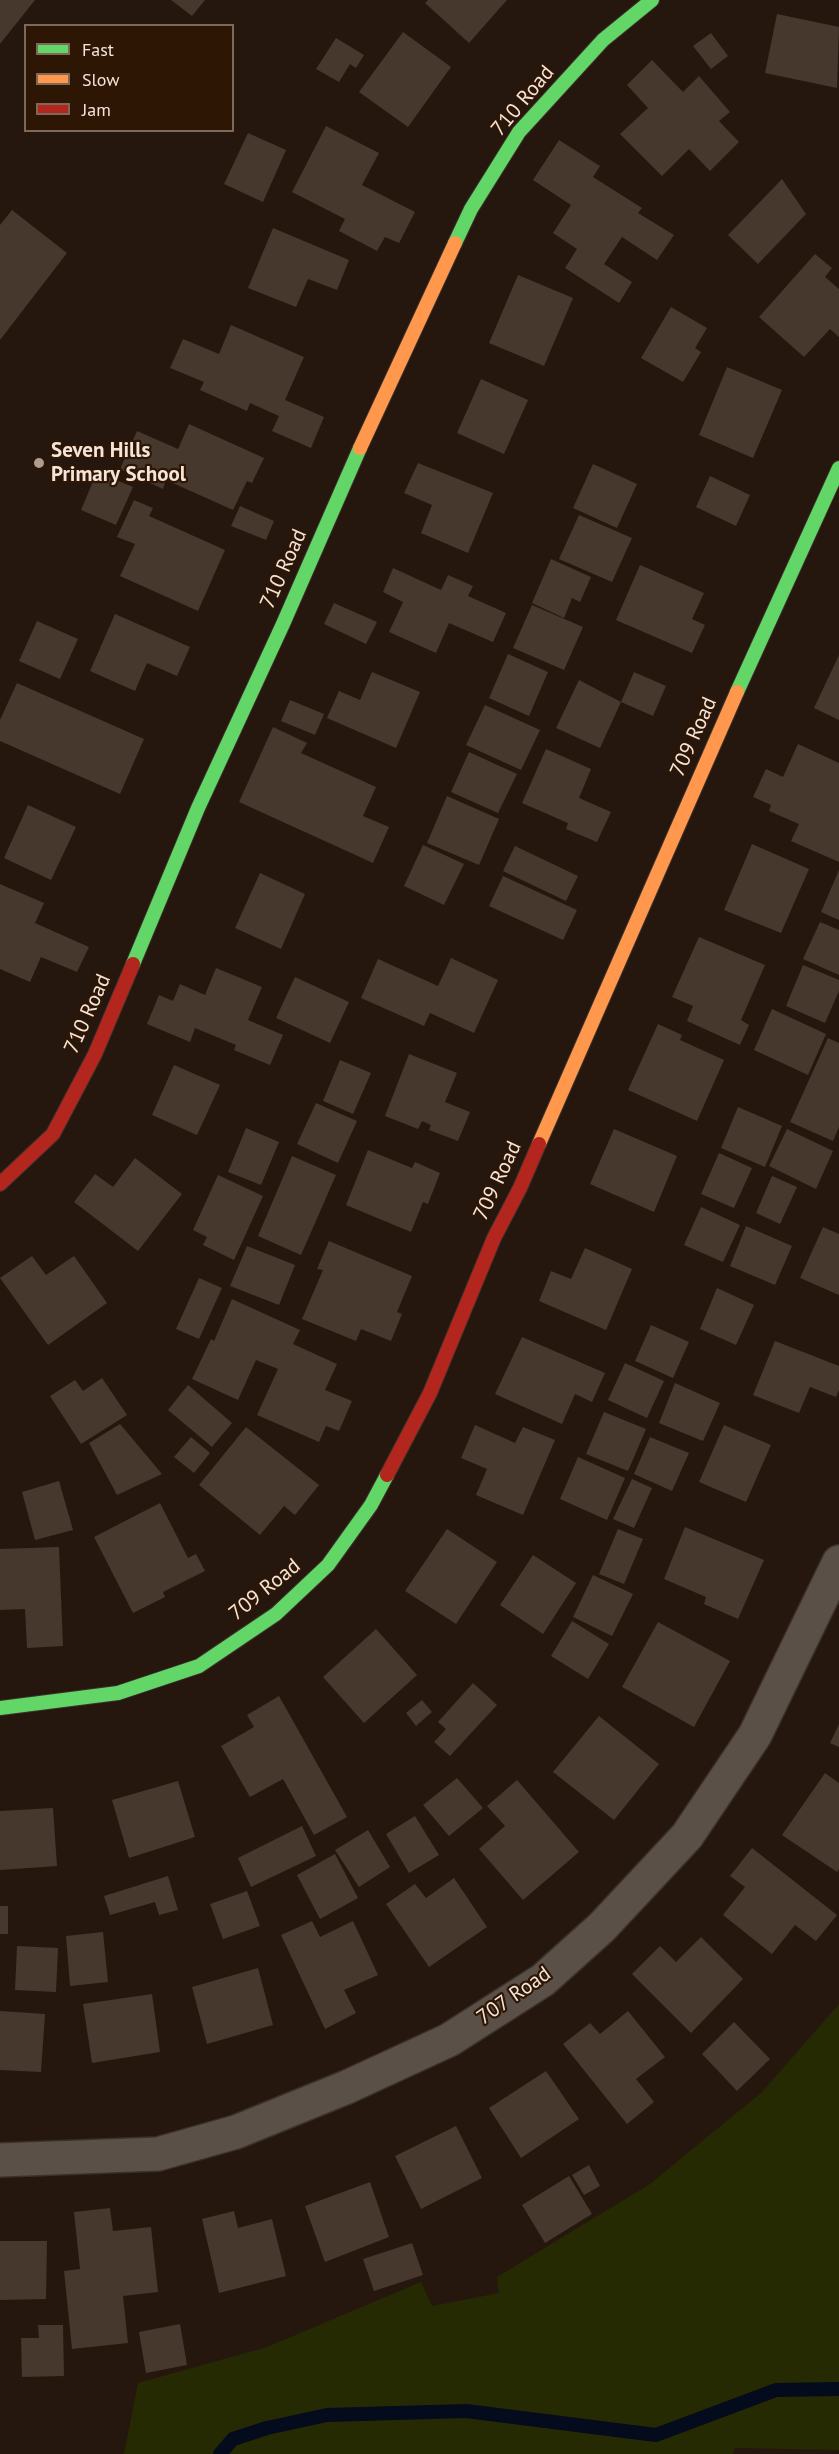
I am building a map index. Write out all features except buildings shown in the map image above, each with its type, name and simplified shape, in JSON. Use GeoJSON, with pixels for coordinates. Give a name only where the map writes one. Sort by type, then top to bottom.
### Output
{"type":"FeatureCollection","features":[{"type":"Feature","properties":{"kind":"street","name":"710 Road"},"geometry":{"type":"LineString","coordinates":[[0,1184],[53,1134],[95,1054],[198,808],[283,624],[379,403],[471,209],[519,132],[603,40],[652,0]]}},
{"type":"Feature","properties":{"kind":"street","name":"709 Road"},"geometry":{"type":"LineString","coordinates":[[0,1708],[118,1693],[199,1666],[276,1614],[328,1565],[371,1505],[430,1393],[494,1238],[520,1188],[604,991],[839,468]]}},
{"type":"Feature","properties":{"kind":"street","name":"707 Road"},"geometry":{"type":"LineString","coordinates":[[0,2160],[158,2154],[236,2132],[347,2087],[449,2040],[543,1980],[602,1927],[687,1836],[755,1735],[839,1562]]}},
{"type":"Feature","properties":{"kind":"green space"},"geometry":{"type":"Polygon","coordinates":[[[839,2004],[839,2450],[735,2448],[733,2454],[124,2454],[138,2383],[267,2347],[421,2282],[432,2306],[499,2293],[497,2277],[650,2184],[762,2092],[839,2004]]]}},
{"type":"Feature","properties":{"kind":"waterway"},"geometry":{"type":"LineString","coordinates":[[220,2454],[233,2439],[267,2428],[327,2415],[466,2411],[656,2435],[776,2390],[839,2389]]}},
{"type":"Feature","properties":{"kind":"traffic: fast"},"geometry":{"type":"LineString","coordinates":[[455,243],[471,209],[519,132],[603,40],[652,0]]}},
{"type":"Feature","properties":{"kind":"traffic: fast"},"geometry":{"type":"LineString","coordinates":[[133,964],[198,808],[283,624],[360,448]]}},
{"type":"Feature","properties":{"kind":"traffic: fast"},"geometry":{"type":"LineString","coordinates":[[737,692],[839,468]]}},
{"type":"Feature","properties":{"kind":"traffic: fast"},"geometry":{"type":"LineString","coordinates":[[0,1708],[118,1693],[199,1666],[276,1614],[328,1565],[371,1505],[387,1475]]}},
{"type":"Feature","properties":{"kind":"traffic: slow"},"geometry":{"type":"LineString","coordinates":[[360,448],[455,243]]}},
{"type":"Feature","properties":{"kind":"traffic: slow"},"geometry":{"type":"LineString","coordinates":[[539,1144],[737,692]]}},
{"type":"Feature","properties":{"kind":"traffic: jam"},"geometry":{"type":"LineString","coordinates":[[0,1184],[53,1134],[95,1054],[133,964]]}},
{"type":"Feature","properties":{"kind":"traffic: jam"},"geometry":{"type":"LineString","coordinates":[[387,1475],[430,1393],[494,1238],[520,1188],[539,1144]]}},
{"type":"Feature","properties":{"kind":"place","name":"Seven Hills Primary School"},"geometry":{"type":"Point","coordinates":[39,463]}}]}
